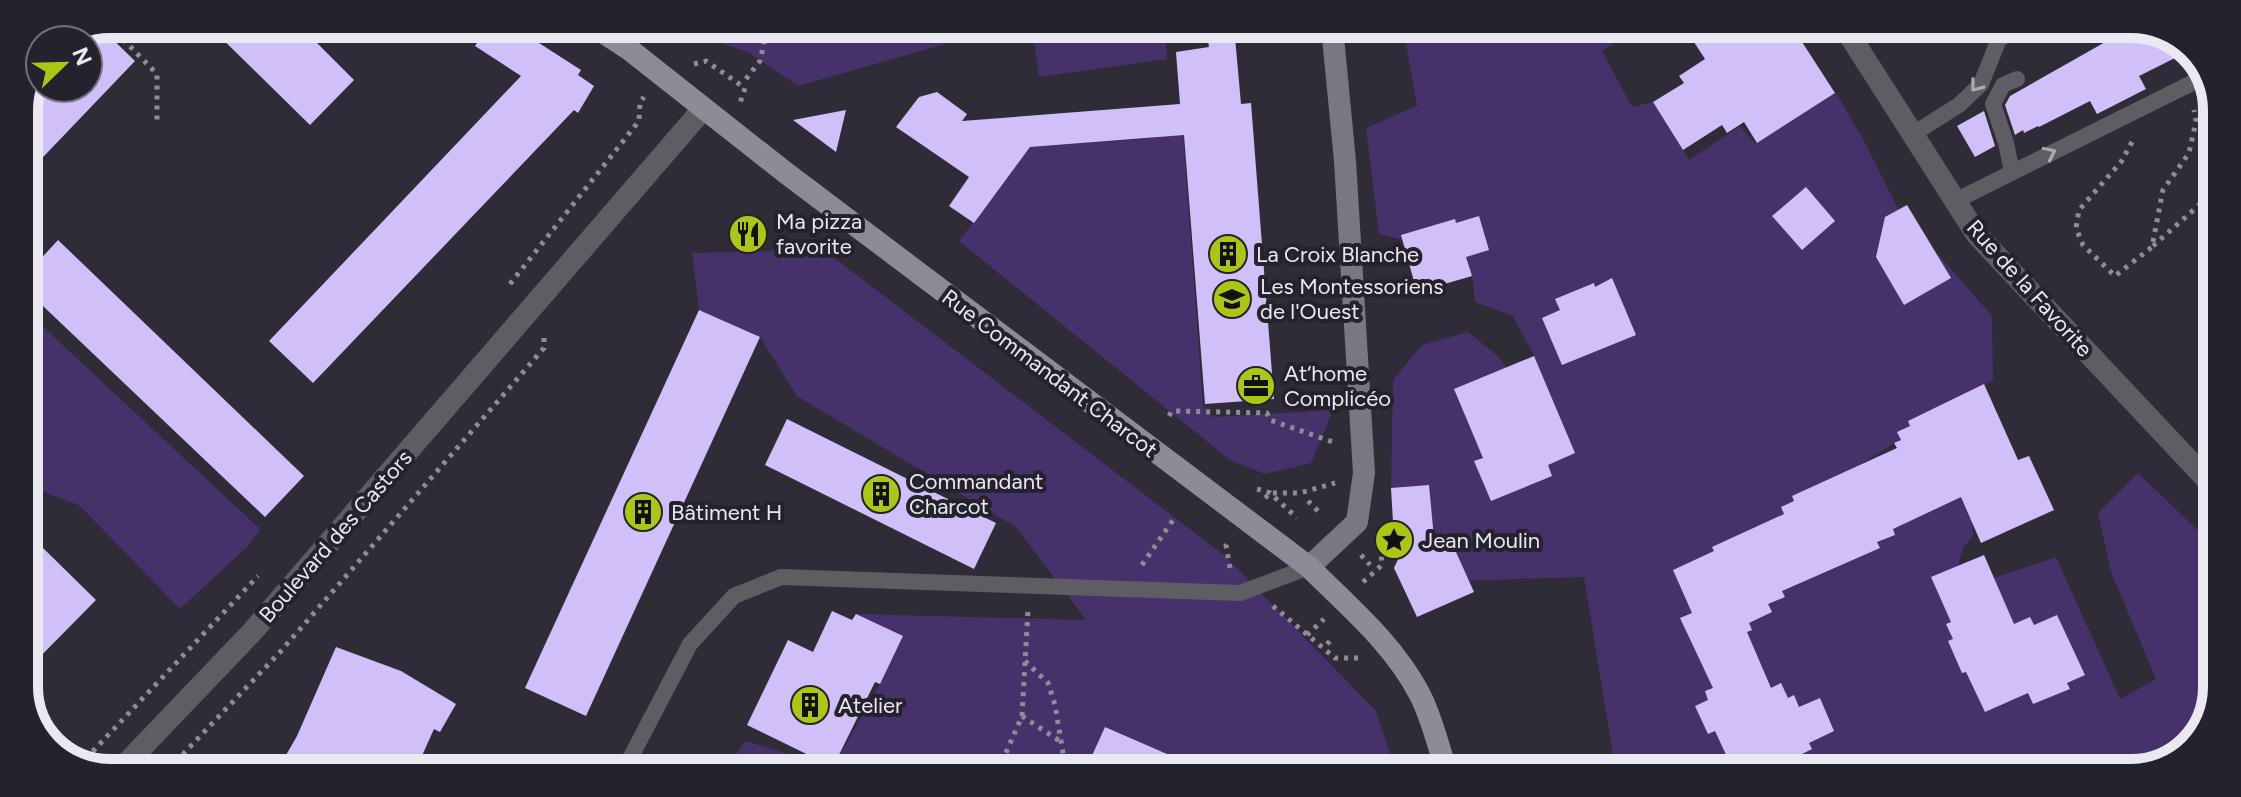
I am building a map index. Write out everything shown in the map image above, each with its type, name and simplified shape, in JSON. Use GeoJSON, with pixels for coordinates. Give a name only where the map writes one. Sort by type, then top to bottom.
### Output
{"type":"FeatureCollection","features":[{"type":"Feature","properties":{"kind":"main road","name":"Rue Commandant Charcot"},"geometry":{"type":"LineString","coordinates":[[612,38],[1309,567],[1370,627],[1396,658],[1423,701],[1443,759]]}},
{"type":"Feature","properties":{"kind":"main road"},"geometry":{"type":"LineString","coordinates":[[1309,567],[1357,522],[1364,473],[1345,161],[1333,38]]}},
{"type":"Feature","properties":{"kind":"street","name":"Rue de la Favorite"},"geometry":{"type":"LineString","coordinates":[[1851,38],[1977,235],[2203,475]]}},
{"type":"Feature","properties":{"kind":"street","name":"Boulevard des Castors"},"geometry":{"type":"LineString","coordinates":[[131,759],[252,632],[703,109]]}},
{"type":"Feature","properties":{"kind":"lane"},"geometry":{"type":"LineString","coordinates":[[1913,134],[1959,105],[1981,84],[2001,38]]}},
{"type":"Feature","properties":{"kind":"lane"},"geometry":{"type":"LineString","coordinates":[[2012,172],[1993,104],[2003,85],[2017,79]]}},
{"type":"Feature","properties":{"kind":"lane"},"geometry":{"type":"LineString","coordinates":[[1955,201],[2196,81]]}},
{"type":"Feature","properties":{"kind":"lane"},"geometry":{"type":"LineString","coordinates":[[630,759],[690,644],[734,596],[781,577],[1240,593],[1309,567]]}},
{"type":"Feature","properties":{"kind":"path"},"geometry":{"type":"LineString","coordinates":[[122,38],[157,74],[157,122]]}},
{"type":"Feature","properties":{"kind":"path"},"geometry":{"type":"LineString","coordinates":[[746,79],[760,61],[765,38]]}},
{"type":"Feature","properties":{"kind":"path"},"geometry":{"type":"LineString","coordinates":[[2152,247],[2163,190],[2189,153],[2196,121],[2186,86]]}},
{"type":"Feature","properties":{"kind":"path"},"geometry":{"type":"LineString","coordinates":[[2137,110],[2136,135],[2121,162],[2079,210],[2076,228],[2083,245],[2115,276],[2203,202]]}},
{"type":"Feature","properties":{"kind":"path","name":"Boulevard des Castors"},"geometry":{"type":"LineString","coordinates":[[178,759],[281,651],[544,348],[542,295]]}},
{"type":"Feature","properties":{"kind":"path"},"geometry":{"type":"LineString","coordinates":[[1169,416],[1172,411],[1267,413],[1270,420],[1334,443]]}},
{"type":"Feature","properties":{"kind":"path"},"geometry":{"type":"LineString","coordinates":[[1308,501],[1318,511]]}},
{"type":"Feature","properties":{"kind":"path"},"geometry":{"type":"LineString","coordinates":[[1142,565],[1175,517]]}},
{"type":"Feature","properties":{"kind":"path"},"geometry":{"type":"LineString","coordinates":[[1361,555],[1370,565]]}},
{"type":"Feature","properties":{"kind":"path"},"geometry":{"type":"LineString","coordinates":[[1003,759],[1022,716],[1028,610]]}},
{"type":"Feature","properties":{"kind":"path"},"geometry":{"type":"LineString","coordinates":[[1024,661],[1048,683],[1064,759]]}},
{"type":"Feature","properties":{"kind":"path"},"geometry":{"type":"LineString","coordinates":[[1022,716],[1061,742]]}},
{"type":"Feature","properties":{"kind":"shaded area"},"geometry":{"type":"Polygon","coordinates":[[[719,38],[950,38],[945,44],[798,86],[748,52],[720,43],[719,38]]]}},
{"type":"Feature","properties":{"kind":"shaded area"},"geometry":{"type":"Polygon","coordinates":[[[1166,38],[1167,59],[1039,77],[1034,40],[1166,38]]]}},
{"type":"Feature","properties":{"kind":"shaded area"},"geometry":{"type":"Polygon","coordinates":[[[1405,38],[1623,38],[1602,51],[1632,107],[1653,102],[1689,160],[1740,126],[1755,144],[1836,93],[1898,209],[1992,316],[1993,380],[1690,573],[1960,494],[1972,522],[1973,535],[1963,548],[1958,566],[1994,578],[2056,557],[2120,699],[2156,679],[2111,572],[2098,513],[2138,473],[2203,535],[2203,687],[2199,710],[2188,731],[2163,752],[2131,759],[1614,759],[1584,577],[1454,581],[1406,531],[1391,488],[1393,380],[1422,345],[1468,332],[1498,356],[1520,387],[1534,356],[1513,316],[1475,302],[1472,276],[1427,246],[1379,234],[1366,128],[1417,106],[1405,38]]]}},
{"type":"Feature","properties":{"kind":"shaded area"},"geometry":{"type":"Polygon","coordinates":[[[1183,133],[1203,405],[1213,417],[1333,410],[1311,463],[1265,474],[1230,460],[959,241],[1030,147],[1144,139],[1183,133]]]}},
{"type":"Feature","properties":{"kind":"shaded area"},"geometry":{"type":"Polygon","coordinates":[[[824,250],[1225,556],[1376,711],[1392,759],[1178,759],[1105,727],[1090,759],[838,759],[903,637],[856,614],[1086,620],[1016,527],[797,396],[760,337],[699,310],[692,253],[824,250]]]}},
{"type":"Feature","properties":{"kind":"shaded area"},"geometry":{"type":"Polygon","coordinates":[[[38,322],[260,529],[250,544],[180,609],[79,505],[38,490],[38,322]]]}},
{"type":"Feature","properties":{"kind":"shaded area"},"geometry":{"type":"Polygon","coordinates":[[[745,741],[806,759],[733,759],[745,741]]]}},
{"type":"Feature","properties":{"kind":"building"},"geometry":{"type":"Polygon","coordinates":[[[104,38],[111,38],[135,61],[104,93],[104,38]]]}},
{"type":"Feature","properties":{"kind":"building"},"geometry":{"type":"Polygon","coordinates":[[[221,38],[312,38],[354,80],[310,125],[221,38]]]}},
{"type":"Feature","properties":{"kind":"building"},"geometry":{"type":"Polygon","coordinates":[[[480,38],[531,38],[581,70],[578,75],[594,86],[578,113],[574,110],[313,383],[269,341],[521,76],[475,46],[480,38]]]}},
{"type":"Feature","properties":{"kind":"building"},"geometry":{"type":"Polygon","coordinates":[[[1208,38],[1235,38],[1241,104],[1251,103],[1274,399],[1205,404],[1184,135],[1030,147],[974,223],[949,206],[969,177],[896,127],[919,97],[937,92],[967,114],[962,121],[1180,104],[1176,52],[1209,47],[1208,38]]]}},
{"type":"Feature","properties":{"kind":"building"},"geometry":{"type":"Polygon","coordinates":[[[1799,38],[1835,93],[1757,143],[1744,122],[1727,133],[1722,125],[1683,150],[1653,102],[1684,83],[1679,76],[1705,59],[1692,39],[1799,38]]]}},
{"type":"Feature","properties":{"kind":"building"},"geometry":{"type":"Polygon","coordinates":[[[2112,38],[2154,42],[2179,56],[2139,76],[2146,89],[2097,114],[2090,101],[2039,127],[2015,135],[2005,105],[2010,96],[2112,38]]]}},
{"type":"Feature","properties":{"kind":"building"},"geometry":{"type":"Polygon","coordinates":[[[38,104],[94,104],[38,162],[38,104]]]}},
{"type":"Feature","properties":{"kind":"building"},"geometry":{"type":"Polygon","coordinates":[[[846,110],[836,152],[793,120],[846,110]]]}},
{"type":"Feature","properties":{"kind":"building"},"geometry":{"type":"Polygon","coordinates":[[[1984,111],[1995,146],[1975,157],[1957,126],[1984,111]]]}},
{"type":"Feature","properties":{"kind":"building"},"geometry":{"type":"Polygon","coordinates":[[[1806,187],[1835,221],[1802,250],[1772,216],[1806,187]]]}},
{"type":"Feature","properties":{"kind":"building"},"geometry":{"type":"Polygon","coordinates":[[[1907,205],[1951,278],[1904,305],[1876,257],[1885,217],[1907,205]]]}},
{"type":"Feature","properties":{"kind":"building"},"geometry":{"type":"Polygon","coordinates":[[[1479,216],[1489,250],[1466,257],[1472,276],[1417,292],[1401,235],[1455,219],[1456,223],[1479,216]]]}},
{"type":"Feature","properties":{"kind":"building"},"geometry":{"type":"Polygon","coordinates":[[[58,240],[304,476],[265,517],[38,301],[38,262],[58,240]]]}},
{"type":"Feature","properties":{"kind":"building"},"geometry":{"type":"Polygon","coordinates":[[[1612,278],[1636,335],[1562,365],[1542,318],[1560,310],[1555,299],[1594,283],[1595,287],[1612,278]]]}},
{"type":"Feature","properties":{"kind":"building","name":"Bâtiment H"},"geometry":{"type":"Polygon","coordinates":[[[699,310],[760,337],[586,716],[525,688],[699,310]]]}},
{"type":"Feature","properties":{"kind":"building"},"geometry":{"type":"Polygon","coordinates":[[[1534,356],[1575,453],[1548,465],[1552,476],[1491,501],[1474,461],[1483,458],[1454,389],[1534,356]]]}},
{"type":"Feature","properties":{"kind":"building"},"geometry":{"type":"Polygon","coordinates":[[[1984,384],[2018,460],[2029,456],[2054,510],[1981,543],[1961,497],[1893,529],[1895,535],[1877,542],[1880,548],[1782,591],[1785,597],[1768,604],[1772,612],[1749,623],[1752,630],[1747,632],[1771,688],[1781,683],[1788,698],[1794,695],[1799,707],[1820,698],[1834,731],[1809,743],[1812,749],[1792,759],[1777,759],[1775,754],[1764,759],[1728,759],[1715,731],[1708,734],[1695,706],[1708,700],[1705,691],[1713,688],[1680,618],[1692,613],[1673,570],[1714,551],[1712,547],[1784,514],[1781,507],[1794,501],[1792,496],[1897,448],[1894,443],[1901,440],[1897,432],[1910,426],[1908,421],[1984,384]]]}},
{"type":"Feature","properties":{"kind":"building","name":"Commandant Charcot"},"geometry":{"type":"Polygon","coordinates":[[[787,419],[996,523],[974,569],[765,465],[787,419]]]}},
{"type":"Feature","properties":{"kind":"building"},"geometry":{"type":"Polygon","coordinates":[[[1429,485],[1435,549],[1451,541],[1474,592],[1417,617],[1394,568],[1401,553],[1394,539],[1391,488],[1429,485]]]}},
{"type":"Feature","properties":{"kind":"building"},"geometry":{"type":"Polygon","coordinates":[[[42,547],[96,600],[38,659],[38,551],[42,547]]]}},
{"type":"Feature","properties":{"kind":"building"},"geometry":{"type":"Polygon","coordinates":[[[1984,555],[2014,624],[2030,617],[2034,625],[2057,615],[2085,675],[2067,683],[2070,689],[2033,704],[2028,693],[1985,712],[1948,641],[1953,639],[1946,624],[1951,622],[1931,577],[1984,555]]]}},
{"type":"Feature","properties":{"kind":"building","name":"Atelier"},"geometry":{"type":"Polygon","coordinates":[[[832,611],[852,620],[856,614],[903,636],[880,684],[875,682],[837,759],[817,759],[747,725],[788,640],[813,652],[832,611]]]}},
{"type":"Feature","properties":{"kind":"building"},"geometry":{"type":"Polygon","coordinates":[[[336,647],[401,671],[456,704],[440,732],[434,729],[420,759],[284,759],[336,647]]]}},
{"type":"Feature","properties":{"kind":"building"},"geometry":{"type":"Polygon","coordinates":[[[1105,727],[1178,759],[1090,759],[1105,727]]]}},
{"type":"Feature","properties":{"kind":"place","name":"Ma pizza favorite"},"geometry":{"type":"Point","coordinates":[748,234]}},
{"type":"Feature","properties":{"kind":"place","name":"La Croix Blanche"},"geometry":{"type":"Point","coordinates":[1228,254]}},
{"type":"Feature","properties":{"kind":"place","name":"Les Montessoriens de l'Ouest"},"geometry":{"type":"Point","coordinates":[1232,299]}},
{"type":"Feature","properties":{"kind":"place","name":"At‘home Complicéo"},"geometry":{"type":"Point","coordinates":[1256,386]}},
{"type":"Feature","properties":{"kind":"place","name":"Commandant Charcot"},"geometry":{"type":"Point","coordinates":[881,494]}},
{"type":"Feature","properties":{"kind":"place","name":"Bâtiment H"},"geometry":{"type":"Point","coordinates":[643,512]}},
{"type":"Feature","properties":{"kind":"place","name":"Jean Moulin"},"geometry":{"type":"Point","coordinates":[1394,540]}},
{"type":"Feature","properties":{"kind":"place","name":"Atelier"},"geometry":{"type":"Point","coordinates":[810,705]}}]}
